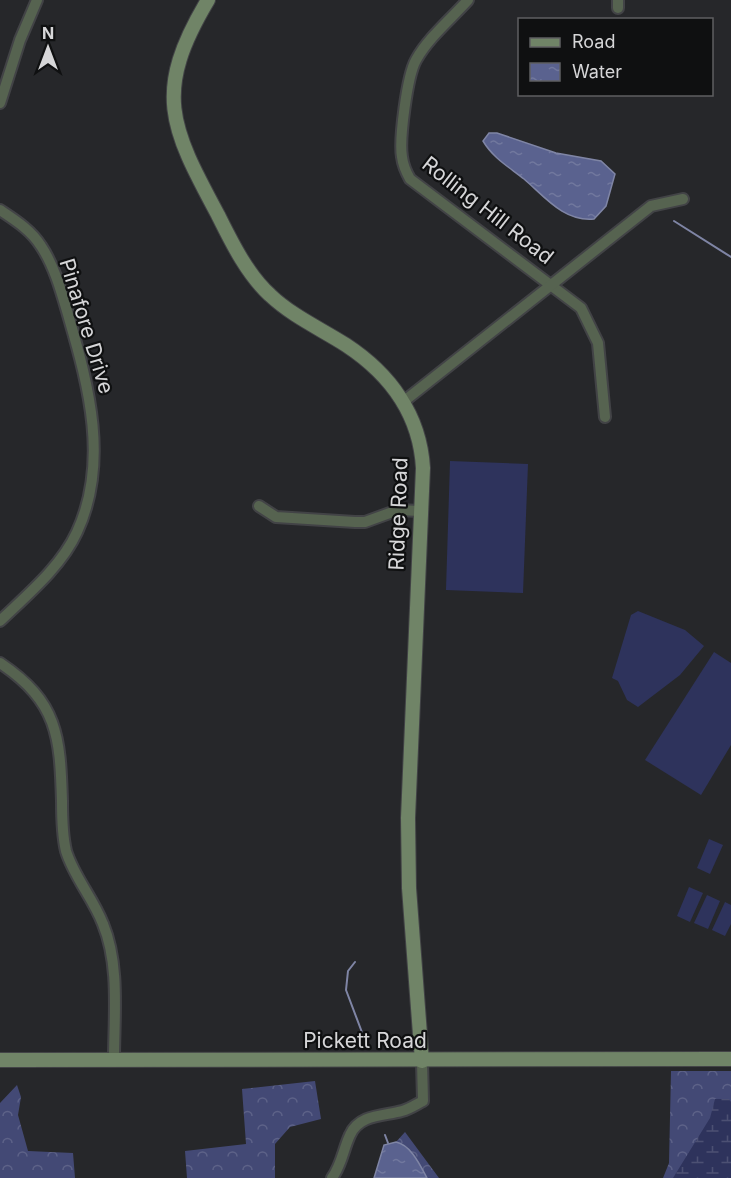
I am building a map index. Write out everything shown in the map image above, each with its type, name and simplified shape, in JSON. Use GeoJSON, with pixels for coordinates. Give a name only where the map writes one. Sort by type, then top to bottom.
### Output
{"type":"FeatureCollection","features":[{"type":"Feature","properties":{"kind":"street"},"geometry":{"type":"LineString","coordinates":[[0,103],[20,40],[37,0]]}},
{"type":"Feature","properties":{"kind":"street","name":"Ridge Road"},"geometry":{"type":"LineString","coordinates":[[208,0],[188,37],[173,81],[174,121],[188,158],[234,245],[263,288],[298,317],[372,364],[403,402],[414,423],[420,442],[423,468],[408,842],[422,1061]]}},
{"type":"Feature","properties":{"kind":"street","name":"Rolling Hill Road"},"geometry":{"type":"LineString","coordinates":[[468,0],[415,61],[409,83],[401,143],[405,170],[410,179],[581,308],[594,332],[600,360],[605,417]]}},
{"type":"Feature","properties":{"kind":"street"},"geometry":{"type":"LineString","coordinates":[[403,402],[651,206],[683,198]]}},
{"type":"Feature","properties":{"kind":"street","name":"Pinafore Drive"},"geometry":{"type":"LineString","coordinates":[[0,210],[29,231],[47,257],[86,377],[94,427],[90,488],[77,533],[62,558],[0,621]]}},
{"type":"Feature","properties":{"kind":"street"},"geometry":{"type":"LineString","coordinates":[[260,506],[276,517],[355,522],[365,522],[398,510],[420,511]]}},
{"type":"Feature","properties":{"kind":"street"},"geometry":{"type":"LineString","coordinates":[[0,663],[20,679],[43,704],[58,735],[66,849],[75,873],[99,915],[112,953],[114,1060]]}},
{"type":"Feature","properties":{"kind":"street","name":"Pickett Road"},"geometry":{"type":"LineString","coordinates":[[0,1060],[731,1059]]}},
{"type":"Feature","properties":{"kind":"street"},"geometry":{"type":"LineString","coordinates":[[333,1178],[342,1163],[350,1135],[360,1122],[404,1110],[423,1101],[422,1061]]}},
{"type":"Feature","properties":{"kind":"green space"},"geometry":{"type":"Polygon","coordinates":[[[450,461],[528,464],[523,593],[446,590],[450,461]]]}},
{"type":"Feature","properties":{"kind":"green space"},"geometry":{"type":"Polygon","coordinates":[[[638,611],[685,630],[704,646],[680,675],[638,707],[627,700],[618,681],[612,678],[631,615],[638,611]]]}},
{"type":"Feature","properties":{"kind":"green space"},"geometry":{"type":"Polygon","coordinates":[[[714,652],[731,663],[731,745],[701,795],[645,760],[714,652]]]}},
{"type":"Feature","properties":{"kind":"green space"},"geometry":{"type":"Polygon","coordinates":[[[709,839],[723,845],[710,874],[697,868],[709,839]]]}},
{"type":"Feature","properties":{"kind":"green space"},"geometry":{"type":"Polygon","coordinates":[[[689,887],[703,893],[690,922],[677,916],[689,887]]]}},
{"type":"Feature","properties":{"kind":"green space"},"geometry":{"type":"Polygon","coordinates":[[[707,895],[720,901],[708,929],[694,923],[707,895]]]}},
{"type":"Feature","properties":{"kind":"green space"},"geometry":{"type":"Polygon","coordinates":[[[725,902],[731,905],[731,924],[725,936],[712,930],[725,902]]]}},
{"type":"Feature","properties":{"kind":"green space"},"geometry":{"type":"Polygon","coordinates":[[[671,1071],[731,1071],[731,1178],[663,1178],[669,1163],[671,1071]]]}},
{"type":"Feature","properties":{"kind":"green space"},"geometry":{"type":"Polygon","coordinates":[[[315,1081],[321,1119],[290,1127],[275,1144],[275,1178],[187,1178],[185,1151],[246,1144],[242,1089],[315,1081]]]}},
{"type":"Feature","properties":{"kind":"green space"},"geometry":{"type":"Polygon","coordinates":[[[17,1085],[21,1097],[18,1115],[28,1151],[73,1153],[75,1178],[0,1178],[0,1103],[17,1085]]]}},
{"type":"Feature","properties":{"kind":"green space"},"geometry":{"type":"Polygon","coordinates":[[[715,1099],[729,1099],[731,1102],[731,1178],[673,1178],[710,1118],[715,1099]]]}},
{"type":"Feature","properties":{"kind":"green space"},"geometry":{"type":"Polygon","coordinates":[[[405,1132],[439,1178],[427,1178],[419,1164],[396,1142],[405,1132]]]}},
{"type":"Feature","properties":{"kind":"water"},"geometry":{"type":"Polygon","coordinates":[[[489,133],[497,133],[556,153],[601,161],[615,174],[606,206],[594,219],[573,217],[564,212],[492,152],[483,141],[489,133]]]}},
{"type":"Feature","properties":{"kind":"water"},"geometry":{"type":"Polygon","coordinates":[[[396,1142],[411,1151],[427,1178],[374,1178],[384,1145],[396,1142]]]}},
{"type":"Feature","properties":{"kind":"waterway"},"geometry":{"type":"LineString","coordinates":[[674,221],[731,257]]}},
{"type":"Feature","properties":{"kind":"waterway"},"geometry":{"type":"LineString","coordinates":[[355,962],[348,971],[346,990],[363,1035]]}},
{"type":"Feature","properties":{"kind":"waterway"},"geometry":{"type":"LineString","coordinates":[[385,1135],[388,1143]]}}]}
